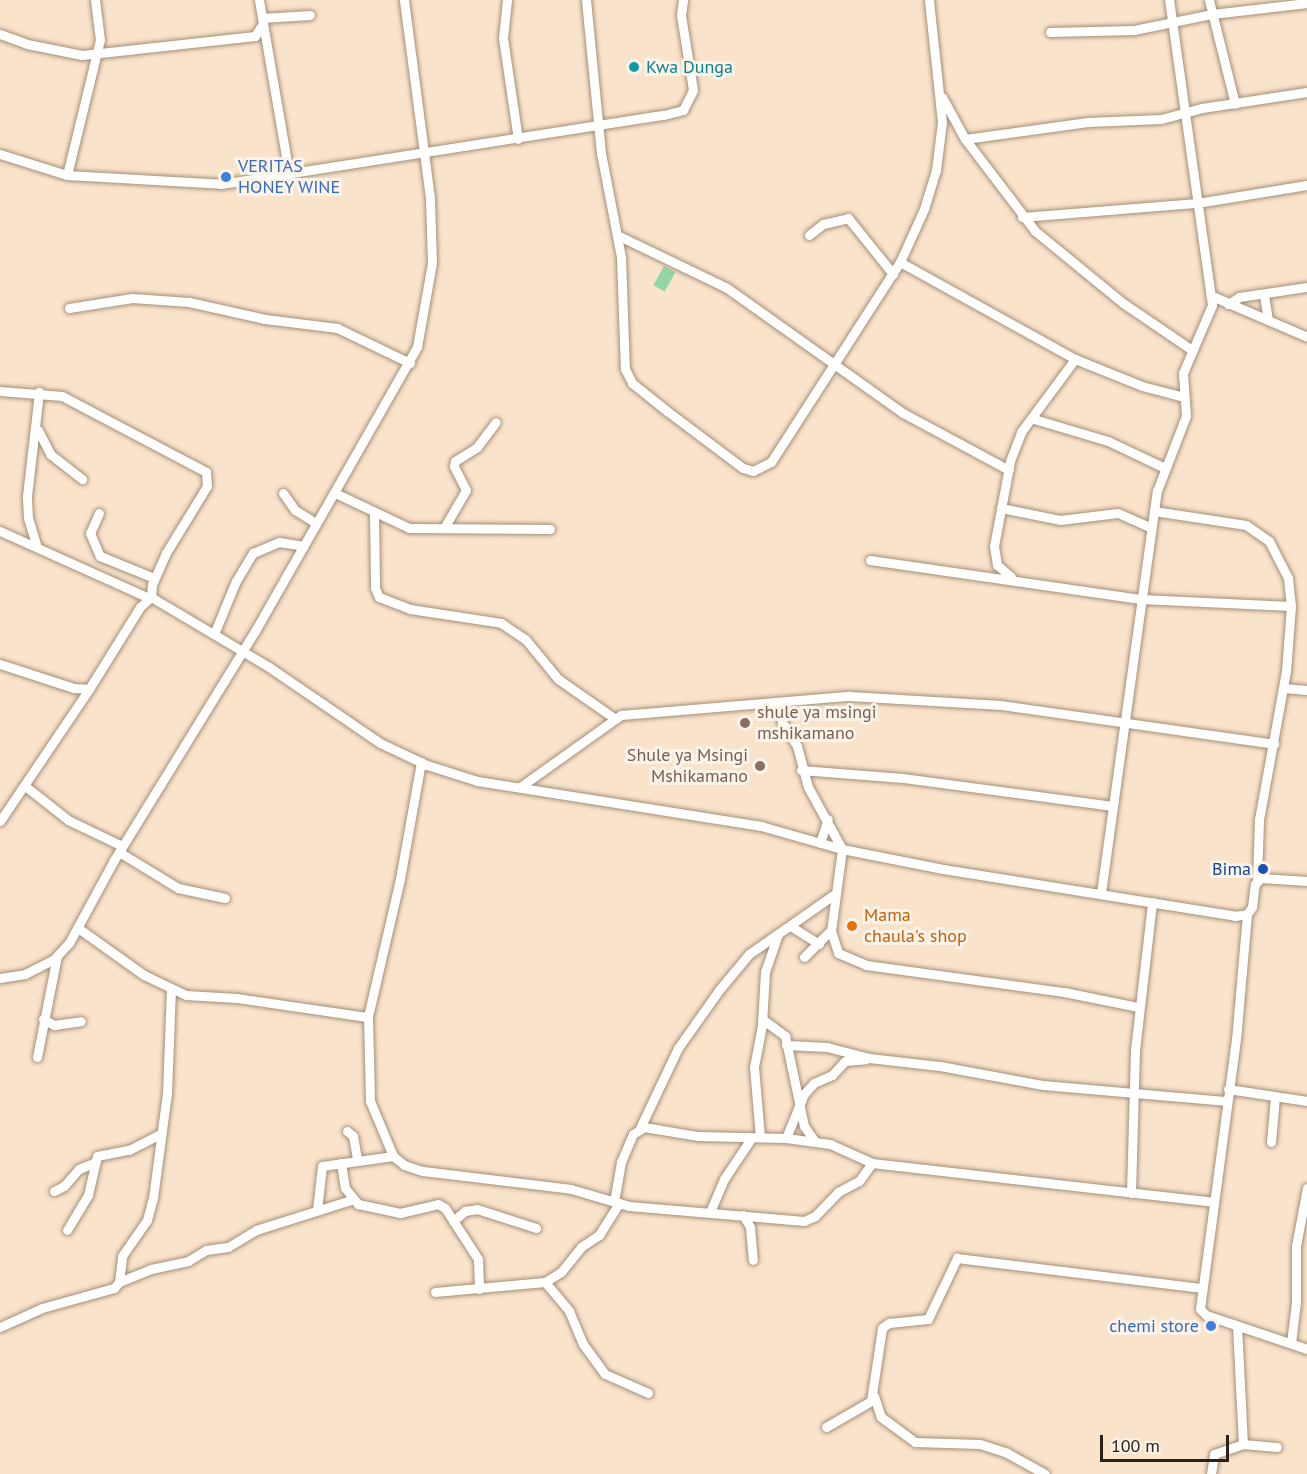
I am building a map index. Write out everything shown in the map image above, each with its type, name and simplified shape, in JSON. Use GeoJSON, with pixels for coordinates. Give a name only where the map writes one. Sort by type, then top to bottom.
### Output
{"type":"FeatureCollection","features":[{"type":"Feature","properties":{"kind":"street"},"geometry":{"type":"LineString","coordinates":[[67,175],[86,83],[98,52],[100,30],[95,0]]}},
{"type":"Feature","properties":{"kind":"street"},"geometry":{"type":"LineString","coordinates":[[259,0],[289,174]]}},
{"type":"Feature","properties":{"kind":"street"},"geometry":{"type":"LineString","coordinates":[[37,1057],[42,1019],[57,957],[78,928],[120,849],[304,546],[410,363],[421,336],[432,263],[430,198],[404,0]]}},
{"type":"Feature","properties":{"kind":"street"},"geometry":{"type":"LineString","coordinates":[[507,0],[503,38],[518,139]]}},
{"type":"Feature","properties":{"kind":"street"},"geometry":{"type":"LineString","coordinates":[[586,0],[598,125],[618,235],[624,297],[624,364],[630,379],[743,468],[758,471],[767,466],[900,262],[932,187],[940,147],[940,93],[928,0]]}},
{"type":"Feature","properties":{"kind":"street"},"geometry":{"type":"LineString","coordinates":[[0,154],[67,175],[210,184],[423,154],[683,110],[690,101],[693,90],[682,0]]}},
{"type":"Feature","properties":{"kind":"street"},"geometry":{"type":"LineString","coordinates":[[1101,893],[1154,511],[1163,467],[1186,416],[1181,378],[1211,313],[1212,296],[1169,0]]}},
{"type":"Feature","properties":{"kind":"street"},"geometry":{"type":"LineString","coordinates":[[1209,0],[1235,104]]}},
{"type":"Feature","properties":{"kind":"street"},"geometry":{"type":"LineString","coordinates":[[1050,32],[1110,32],[1172,24],[1212,14],[1307,3]]}},
{"type":"Feature","properties":{"kind":"street"},"geometry":{"type":"LineString","coordinates":[[262,21],[310,15]]}},
{"type":"Feature","properties":{"kind":"street"},"geometry":{"type":"LineString","coordinates":[[255,36],[262,21]]}},
{"type":"Feature","properties":{"kind":"street"},"geometry":{"type":"LineString","coordinates":[[0,34],[62,53],[98,52],[255,36],[268,44]]}},
{"type":"Feature","properties":{"kind":"street"},"geometry":{"type":"LineString","coordinates":[[965,139],[1088,122],[1161,119],[1186,112],[1307,92]]}},
{"type":"Feature","properties":{"kind":"street"},"geometry":{"type":"LineString","coordinates":[[940,93],[965,139],[1022,217],[1056,251],[1192,350]]}},
{"type":"Feature","properties":{"kind":"street"},"geometry":{"type":"LineString","coordinates":[[1022,217],[1197,203],[1307,185]]}},
{"type":"Feature","properties":{"kind":"street"},"geometry":{"type":"LineString","coordinates":[[809,235],[823,224],[848,218],[892,274]]}},
{"type":"Feature","properties":{"kind":"street"},"geometry":{"type":"LineString","coordinates":[[618,235],[727,288],[834,361],[903,412],[1009,470]]}},
{"type":"Feature","properties":{"kind":"street"},"geometry":{"type":"LineString","coordinates":[[900,262],[1075,359],[1142,386],[1184,396]]}},
{"type":"Feature","properties":{"kind":"street"},"geometry":{"type":"LineString","coordinates":[[1228,304],[1239,297],[1307,287]]}},
{"type":"Feature","properties":{"kind":"street"},"geometry":{"type":"LineString","coordinates":[[1264,295],[1268,320]]}},
{"type":"Feature","properties":{"kind":"street"},"geometry":{"type":"LineString","coordinates":[[1212,296],[1307,337]]}},
{"type":"Feature","properties":{"kind":"street"},"geometry":{"type":"LineString","coordinates":[[69,308],[132,298],[189,302],[265,319],[337,328],[410,363]]}},
{"type":"Feature","properties":{"kind":"street"},"geometry":{"type":"LineString","coordinates":[[1013,578],[997,565],[995,558],[1001,508],[1009,470],[1019,436],[1034,419],[1075,359]]}},
{"type":"Feature","properties":{"kind":"street"},"geometry":{"type":"LineString","coordinates":[[0,391],[39,392],[62,396],[91,409],[208,475],[204,491],[154,578],[149,597],[0,821]]}},
{"type":"Feature","properties":{"kind":"street"},"geometry":{"type":"LineString","coordinates":[[36,544],[28,518],[27,496],[39,392]]}},
{"type":"Feature","properties":{"kind":"street"},"geometry":{"type":"LineString","coordinates":[[1034,419],[1108,441],[1163,467]]}},
{"type":"Feature","properties":{"kind":"street"},"geometry":{"type":"LineString","coordinates":[[444,528],[466,490],[454,466],[455,461],[477,447],[496,422]]}},
{"type":"Feature","properties":{"kind":"street"},"geometry":{"type":"LineString","coordinates":[[35,426],[50,454],[82,479]]}},
{"type":"Feature","properties":{"kind":"street"},"geometry":{"type":"LineString","coordinates":[[283,493],[295,510],[316,524]]}},
{"type":"Feature","properties":{"kind":"street"},"geometry":{"type":"LineString","coordinates":[[335,493],[403,527],[550,529]]}},
{"type":"Feature","properties":{"kind":"street"},"geometry":{"type":"LineString","coordinates":[[1001,508],[1060,520],[1118,513],[1151,528]]}},
{"type":"Feature","properties":{"kind":"street"},"geometry":{"type":"LineString","coordinates":[[1154,511],[1230,521],[1261,534],[1282,561],[1291,606],[1284,688],[1259,819],[1257,881],[1252,907],[1246,914],[1236,1039],[1200,1302],[1203,1314],[1307,1348]]}},
{"type":"Feature","properties":{"kind":"street"},"geometry":{"type":"LineString","coordinates":[[99,513],[90,533],[100,556],[154,578]]}},
{"type":"Feature","properties":{"kind":"street"},"geometry":{"type":"LineString","coordinates":[[374,513],[375,588],[379,597],[410,609],[501,623],[526,640],[558,679],[614,718]]}},
{"type":"Feature","properties":{"kind":"street"},"geometry":{"type":"LineString","coordinates":[[0,531],[36,544],[149,597],[242,651],[380,743],[421,762],[477,781],[761,826],[842,849],[1235,916],[1246,914]]}},
{"type":"Feature","properties":{"kind":"street"},"geometry":{"type":"LineString","coordinates":[[214,634],[236,581],[253,553],[279,542],[304,546]]}},
{"type":"Feature","properties":{"kind":"street"},"geometry":{"type":"LineString","coordinates":[[870,560],[1013,578],[1140,599],[1291,606]]}},
{"type":"Feature","properties":{"kind":"street"},"geometry":{"type":"LineString","coordinates":[[0,664],[74,688],[89,689]]}},
{"type":"Feature","properties":{"kind":"street"},"geometry":{"type":"LineString","coordinates":[[1284,688],[1307,690]]}},
{"type":"Feature","properties":{"kind":"street"},"geometry":{"type":"LineString","coordinates":[[520,787],[614,718],[777,702],[883,695],[1125,721],[1274,744]]}},
{"type":"Feature","properties":{"kind":"street"},"geometry":{"type":"LineString","coordinates":[[777,702],[782,722],[797,746],[801,770],[842,849],[831,930],[838,953],[866,965],[1064,992],[1138,1007]]}},
{"type":"Feature","properties":{"kind":"street"},"geometry":{"type":"LineString","coordinates":[[393,1156],[370,1101],[368,1017],[400,879],[421,762]]}},
{"type":"Feature","properties":{"kind":"street"},"geometry":{"type":"LineString","coordinates":[[801,770],[903,778],[1112,806]]}},
{"type":"Feature","properties":{"kind":"street"},"geometry":{"type":"LineString","coordinates":[[24,786],[68,819],[120,849],[178,888],[225,898]]}},
{"type":"Feature","properties":{"kind":"street"},"geometry":{"type":"LineString","coordinates":[[820,843],[828,819]]}},
{"type":"Feature","properties":{"kind":"street"},"geometry":{"type":"LineString","coordinates":[[1257,881],[1264,877],[1307,881]]}},
{"type":"Feature","properties":{"kind":"street"},"geometry":{"type":"LineString","coordinates":[[435,1292],[545,1282],[561,1272],[581,1247],[599,1235],[617,1202],[621,1162],[630,1139],[640,1128],[678,1048],[719,990],[749,954],[792,927],[802,913],[817,909],[836,893]]}},
{"type":"Feature","properties":{"kind":"street"},"geometry":{"type":"LineString","coordinates":[[1131,1193],[1138,1007],[1152,902]]}},
{"type":"Feature","properties":{"kind":"street"},"geometry":{"type":"LineString","coordinates":[[792,927],[819,944]]}},
{"type":"Feature","properties":{"kind":"street"},"geometry":{"type":"LineString","coordinates":[[78,928],[171,990],[186,995],[237,998],[368,1017]]}},
{"type":"Feature","properties":{"kind":"street"},"geometry":{"type":"LineString","coordinates":[[804,957],[831,930]]}},
{"type":"Feature","properties":{"kind":"street"},"geometry":{"type":"LineString","coordinates":[[710,1212],[724,1179],[756,1137],[754,1067],[762,1019],[765,972],[778,934]]}},
{"type":"Feature","properties":{"kind":"street"},"geometry":{"type":"LineString","coordinates":[[0,978],[25,974],[57,957]]}},
{"type":"Feature","properties":{"kind":"street"},"geometry":{"type":"LineString","coordinates":[[119,1282],[122,1256],[147,1220],[167,1093],[171,990]]}},
{"type":"Feature","properties":{"kind":"street"},"geometry":{"type":"LineString","coordinates":[[42,1019],[54,1025],[81,1021]]}},
{"type":"Feature","properties":{"kind":"street"},"geometry":{"type":"LineString","coordinates":[[762,1019],[785,1036],[804,1126],[815,1142]]}},
{"type":"Feature","properties":{"kind":"street"},"geometry":{"type":"LineString","coordinates":[[786,1045],[827,1047],[869,1058],[940,1066],[1026,1083],[1227,1101]]}},
{"type":"Feature","properties":{"kind":"street"},"geometry":{"type":"LineString","coordinates":[[786,1138],[800,1105],[814,1083],[832,1075],[842,1064],[869,1058]]}},
{"type":"Feature","properties":{"kind":"street"},"geometry":{"type":"LineString","coordinates":[[1228,1089],[1307,1101]]}},
{"type":"Feature","properties":{"kind":"street"},"geometry":{"type":"LineString","coordinates":[[1271,1142],[1275,1097]]}},
{"type":"Feature","properties":{"kind":"street"},"geometry":{"type":"LineString","coordinates":[[640,1128],[698,1136],[786,1138],[838,1147],[872,1163],[1213,1202]]}},
{"type":"Feature","properties":{"kind":"street"},"geometry":{"type":"LineString","coordinates":[[347,1131],[353,1136],[357,1159]]}},
{"type":"Feature","properties":{"kind":"street"},"geometry":{"type":"LineString","coordinates":[[54,1191],[64,1186],[79,1169],[93,1163],[102,1153],[129,1150],[160,1134]]}},
{"type":"Feature","properties":{"kind":"street"},"geometry":{"type":"LineString","coordinates":[[317,1210],[320,1168],[357,1159],[393,1156],[423,1171],[571,1189],[617,1202],[810,1220],[838,1192],[859,1181],[872,1163]]}},
{"type":"Feature","properties":{"kind":"street"},"geometry":{"type":"LineString","coordinates":[[340,1162],[345,1188],[351,1200]]}},
{"type":"Feature","properties":{"kind":"street"},"geometry":{"type":"LineString","coordinates":[[66,1230],[88,1195],[93,1163]]}},
{"type":"Feature","properties":{"kind":"street"},"geometry":{"type":"LineString","coordinates":[[1291,1343],[1296,1302],[1296,1246],[1307,1188]]}},
{"type":"Feature","properties":{"kind":"street"},"geometry":{"type":"LineString","coordinates":[[0,1327],[42,1308],[114,1288],[119,1282],[151,1269],[188,1261],[206,1250],[222,1249],[256,1230],[351,1200],[375,1210],[400,1213],[438,1204],[453,1221],[478,1259],[479,1289]]}},
{"type":"Feature","properties":{"kind":"street"},"geometry":{"type":"LineString","coordinates":[[453,1221],[465,1210],[477,1209],[536,1228]]}},
{"type":"Feature","properties":{"kind":"street"},"geometry":{"type":"LineString","coordinates":[[742,1215],[750,1227],[753,1260]]}},
{"type":"Feature","properties":{"kind":"street"},"geometry":{"type":"LineString","coordinates":[[1045,1474],[1015,1457],[980,1444],[932,1445],[908,1439],[881,1417],[874,1396],[882,1328],[889,1323],[928,1319],[957,1257],[1202,1288]]}},
{"type":"Feature","properties":{"kind":"street"},"geometry":{"type":"LineString","coordinates":[[545,1282],[569,1311],[591,1358],[605,1374],[648,1393]]}},
{"type":"Feature","properties":{"kind":"street"},"geometry":{"type":"LineString","coordinates":[[1237,1326],[1244,1444]]}},
{"type":"Feature","properties":{"kind":"street"},"geometry":{"type":"LineString","coordinates":[[826,1427],[866,1406],[874,1396]]}},
{"type":"Feature","properties":{"kind":"street"},"geometry":{"type":"LineString","coordinates":[[1211,1474],[1214,1454],[1244,1444],[1277,1447]]}},
{"type":"Feature","properties":{"kind":"green space"},"geometry":{"type":"Polygon","coordinates":[[[664,266],[675,272],[665,292],[653,285],[664,266]]]}},
{"type":"Feature","properties":{"kind":"place","name":"Kwa Dunga"},"geometry":{"type":"Point","coordinates":[634,67]}},
{"type":"Feature","properties":{"kind":"place","name":"VERITAS HONEY WINE"},"geometry":{"type":"Point","coordinates":[226,177]}},
{"type":"Feature","properties":{"kind":"place","name":"shule ya msingi mshikamano"},"geometry":{"type":"Point","coordinates":[745,723]}},
{"type":"Feature","properties":{"kind":"place","name":"Shule ya Msingi Mshikamano"},"geometry":{"type":"Point","coordinates":[760,766]}},
{"type":"Feature","properties":{"kind":"place","name":"Bima"},"geometry":{"type":"Point","coordinates":[1263,869]}},
{"type":"Feature","properties":{"kind":"place","name":"Mama chaula's shop"},"geometry":{"type":"Point","coordinates":[852,926]}},
{"type":"Feature","properties":{"kind":"place","name":"chemi store"},"geometry":{"type":"Point","coordinates":[1211,1326]}}]}
